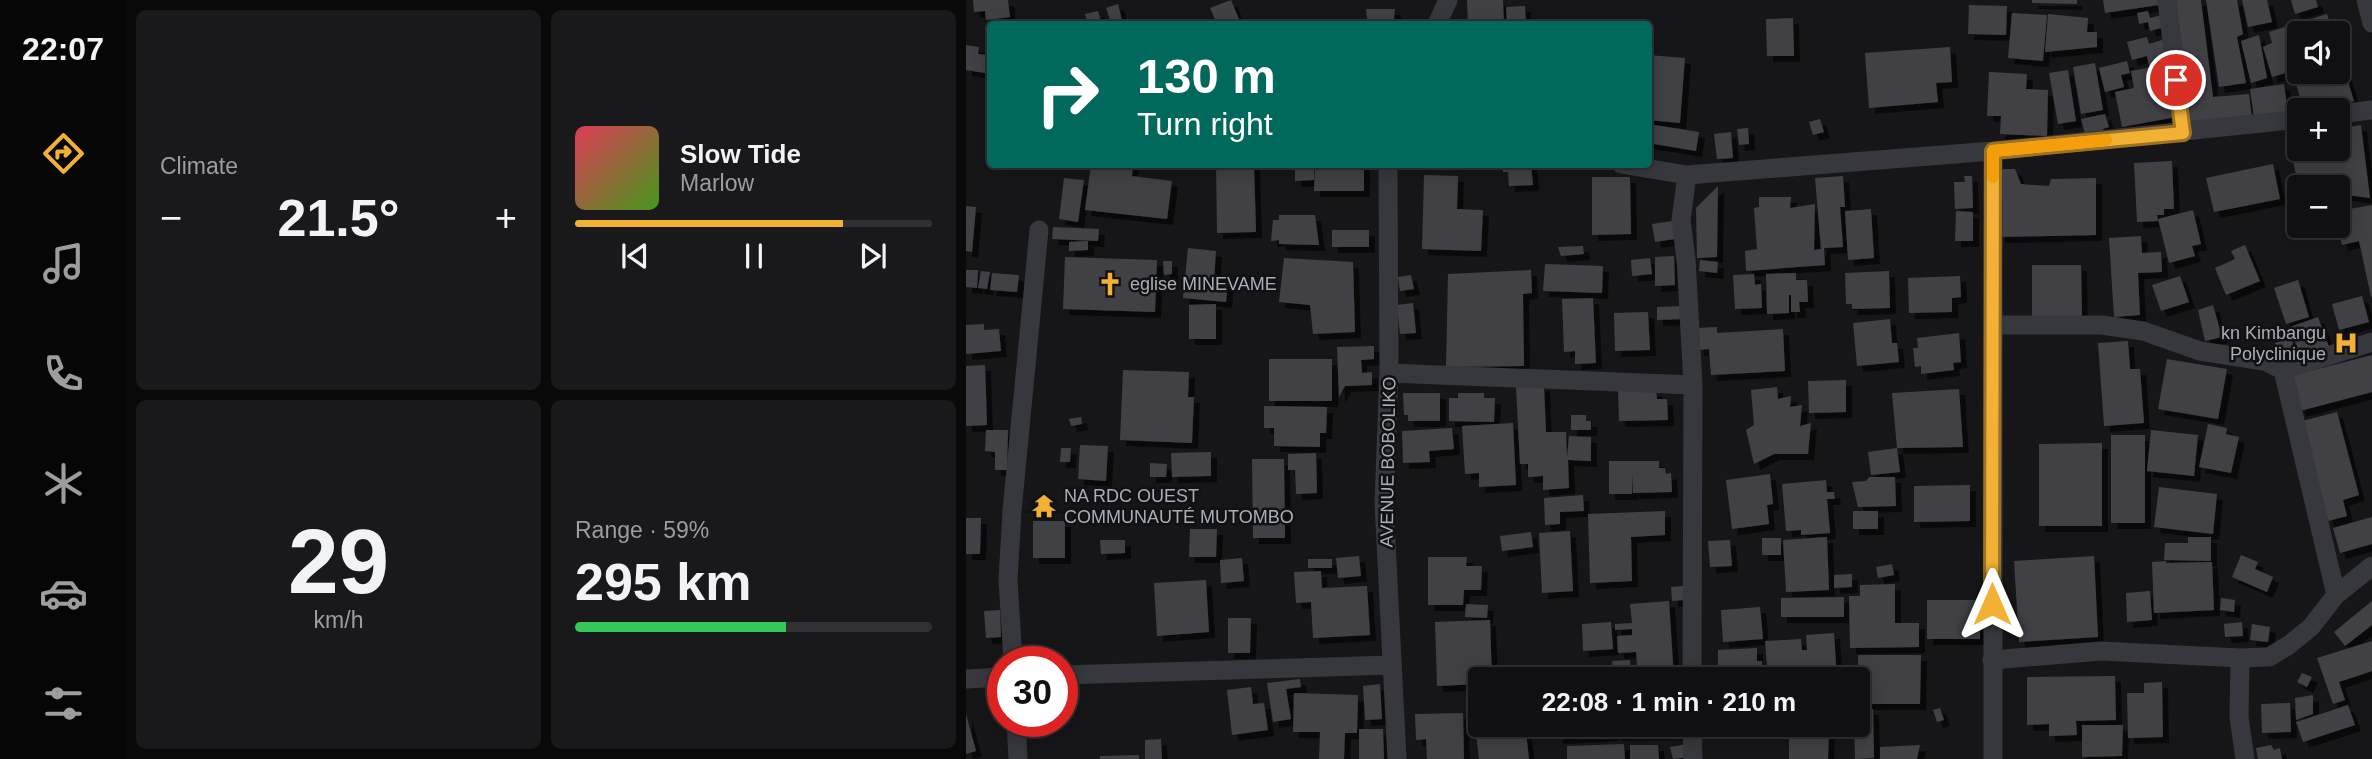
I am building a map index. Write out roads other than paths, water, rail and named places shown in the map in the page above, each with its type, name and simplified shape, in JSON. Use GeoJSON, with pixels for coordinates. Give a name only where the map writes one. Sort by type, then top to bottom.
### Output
{"type":"FeatureCollection","features":[{"type":"Feature","properties":{"kind":"street"},"geometry":{"type":"LineString","coordinates":[[1438,21],[1448,0]]}},
{"type":"Feature","properties":{"kind":"street"},"geometry":{"type":"LineString","coordinates":[[2167,0],[2183,133]]}},
{"type":"Feature","properties":{"kind":"street"},"geometry":{"type":"LineString","coordinates":[[2366,0],[2372,23]]}},
{"type":"Feature","properties":{"kind":"street"},"geometry":{"type":"LineString","coordinates":[[2350,113],[2372,110]]}},
{"type":"Feature","properties":{"kind":"street"},"geometry":{"type":"LineString","coordinates":[[1645,168],[1687,175],[1993,151],[2287,121]]}},
{"type":"Feature","properties":{"kind":"street"},"geometry":{"type":"LineString","coordinates":[[1993,151],[1993,759]]}},
{"type":"Feature","properties":{"kind":"street","name":"AVENUE BOBOLIKO"},"geometry":{"type":"LineString","coordinates":[[1388,168],[1389,373],[1384,503],[1397,759]]}},
{"type":"Feature","properties":{"kind":"street"},"geometry":{"type":"LineString","coordinates":[[1687,175],[1681,220],[1686,258],[1693,385],[1692,667]]}},
{"type":"Feature","properties":{"kind":"street"},"geometry":{"type":"LineString","coordinates":[[1012,646],[1008,579],[1012,511],[1039,230]]}},
{"type":"Feature","properties":{"kind":"street"},"geometry":{"type":"LineString","coordinates":[[1993,326],[2102,325],[2143,331],[2200,352],[2264,361],[2283,370],[2372,342]]}},
{"type":"Feature","properties":{"kind":"street"},"geometry":{"type":"LineString","coordinates":[[2283,370],[2336,595]]}},
{"type":"Feature","properties":{"kind":"street"},"geometry":{"type":"LineString","coordinates":[[1389,373],[1693,385]]}},
{"type":"Feature","properties":{"kind":"street"},"geometry":{"type":"LineString","coordinates":[[1992,660],[2101,651],[2269,657],[2311,627],[2336,595],[2372,566]]}},
{"type":"Feature","properties":{"kind":"street"},"geometry":{"type":"LineString","coordinates":[[2240,658],[2239,717],[2245,759]]}},
{"type":"Feature","properties":{"kind":"street"},"geometry":{"type":"LineString","coordinates":[[1078,675],[1392,665]]}},
{"type":"Feature","properties":{"kind":"street"},"geometry":{"type":"LineString","coordinates":[[966,678],[987,677]]}},
{"type":"Feature","properties":{"kind":"street"},"geometry":{"type":"LineString","coordinates":[[1017,737],[1018,759]]}},
{"type":"Feature","properties":{"kind":"street"},"geometry":{"type":"LineString","coordinates":[[1692,737],[1693,759]]}},
{"type":"Feature","properties":{"kind":"place","name":"eglise MINEVAME"},"geometry":{"type":"Point","coordinates":[1110,284]}},
{"type":"Feature","properties":{"kind":"place","name":"kn Kimbangu Polyclinique"},"geometry":{"type":"Point","coordinates":[2346,343]}},
{"type":"Feature","properties":{"kind":"place","name":"NA RDC OUEST COMMUNAUTÉ MUTOMBO"},"geometry":{"type":"Point","coordinates":[1044,506]}}]}
